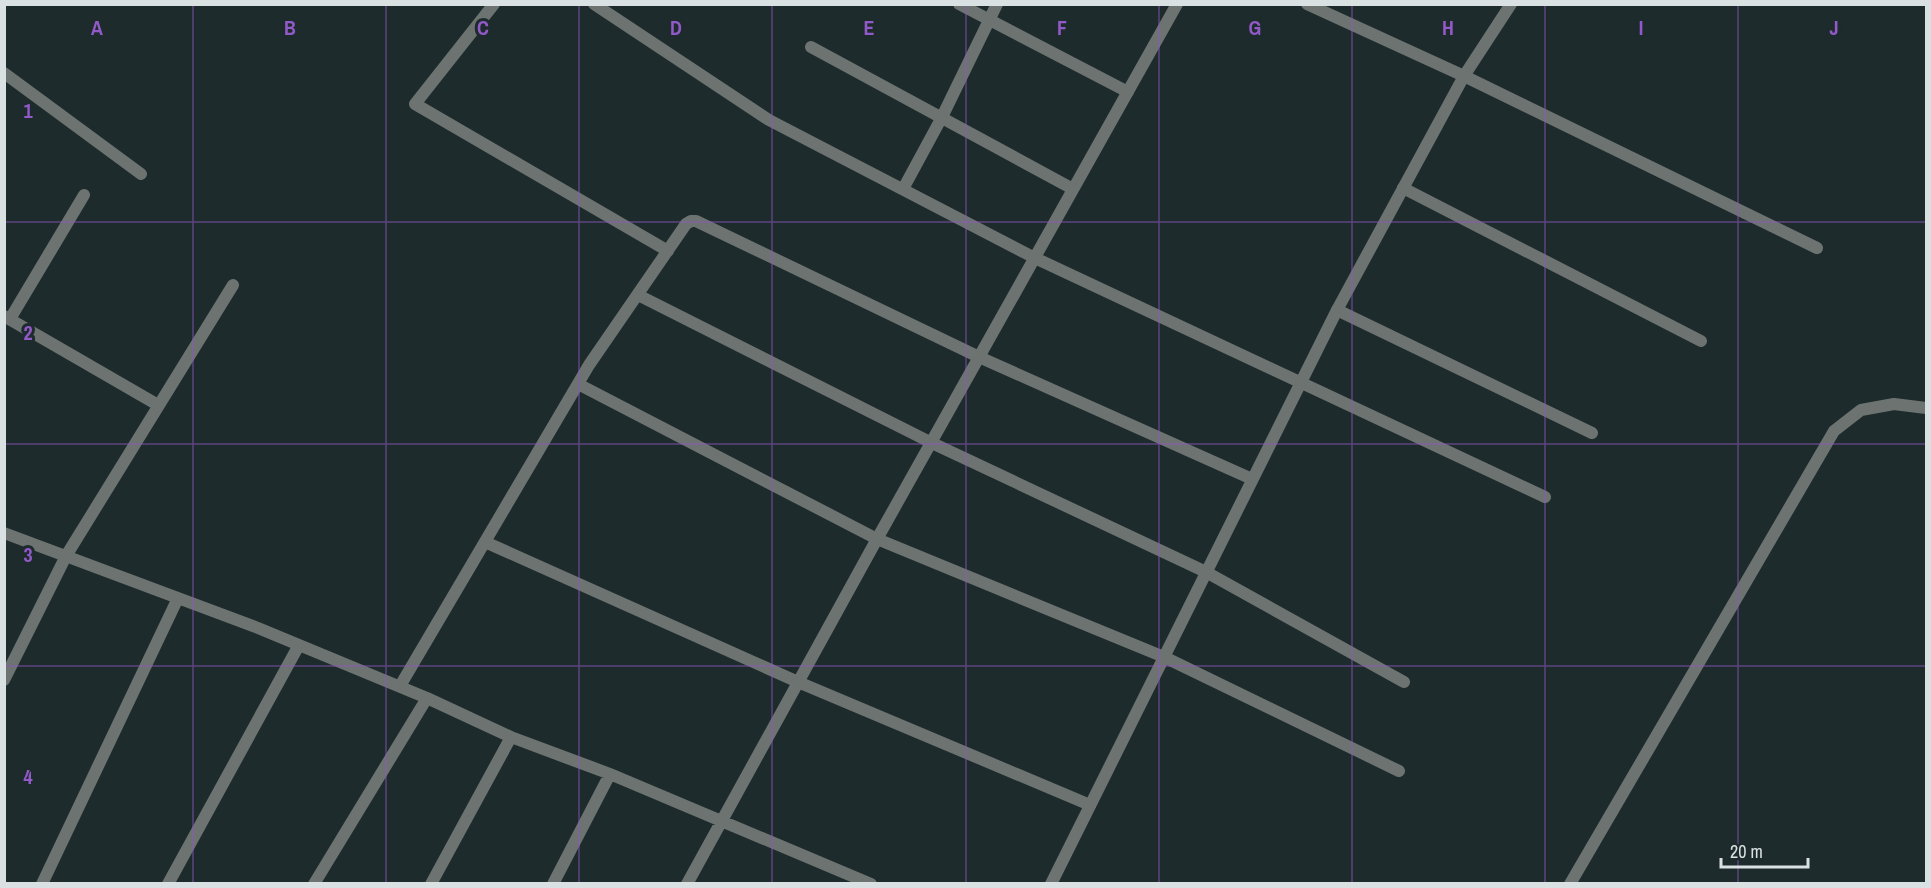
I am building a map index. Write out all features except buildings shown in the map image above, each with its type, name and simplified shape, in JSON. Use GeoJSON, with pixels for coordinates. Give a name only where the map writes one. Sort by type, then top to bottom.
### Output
{"type":"FeatureCollection","features":[{"type":"Feature","properties":{"kind":"street"},"geometry":{"type":"LineString","coordinates":[[494,4],[415,104],[668,251]]}},
{"type":"Feature","properties":{"kind":"street"},"geometry":{"type":"LineString","coordinates":[[594,4],[769,120],[1035,258],[1545,497]]}},
{"type":"Feature","properties":{"kind":"street"},"geometry":{"type":"LineString","coordinates":[[959,4],[1128,92]]}},
{"type":"Feature","properties":{"kind":"street"},"geometry":{"type":"LineString","coordinates":[[903,189],[942,117],[997,4]]}},
{"type":"Feature","properties":{"kind":"street"},"geometry":{"type":"LineString","coordinates":[[687,884],[877,539],[1177,4]]}},
{"type":"Feature","properties":{"kind":"street"},"geometry":{"type":"LineString","coordinates":[[1307,4],[1464,76],[1816,248]]}},
{"type":"Feature","properties":{"kind":"street"},"geometry":{"type":"LineString","coordinates":[[1054,883],[1090,805],[1337,310],[1464,76],[1511,4]]}},
{"type":"Feature","properties":{"kind":"street"},"geometry":{"type":"LineString","coordinates":[[811,47],[1073,189]]}},
{"type":"Feature","properties":{"kind":"street"},"geometry":{"type":"LineString","coordinates":[[4,73],[141,174]]}},
{"type":"Feature","properties":{"kind":"street"},"geometry":{"type":"LineString","coordinates":[[1403,188],[1701,341]]}},
{"type":"Feature","properties":{"kind":"street"},"geometry":{"type":"LineString","coordinates":[[84,195],[7,317],[158,405]]}},
{"type":"Feature","properties":{"kind":"street"},"geometry":{"type":"LineString","coordinates":[[400,686],[578,384],[668,251],[691,221],[696,221],[979,357],[1252,479]]}},
{"type":"Feature","properties":{"kind":"street"},"geometry":{"type":"LineString","coordinates":[[4,680],[66,556],[233,285]]}},
{"type":"Feature","properties":{"kind":"street"},"geometry":{"type":"LineString","coordinates":[[638,295],[932,442],[1206,572],[1404,682]]}},
{"type":"Feature","properties":{"kind":"street"},"geometry":{"type":"LineString","coordinates":[[1337,310],[1592,433]]}},
{"type":"Feature","properties":{"kind":"street"},"geometry":{"type":"LineString","coordinates":[[578,384],[877,539],[1164,657],[1399,771]]}},
{"type":"Feature","properties":{"kind":"street"},"geometry":{"type":"LineString","coordinates":[[1570,884],[1834,432],[1861,410],[1894,404],[1926,408]]}},
{"type":"Feature","properties":{"kind":"street"},"geometry":{"type":"LineString","coordinates":[[4,533],[299,645],[428,698],[511,737],[610,774],[871,884]]}},
{"type":"Feature","properties":{"kind":"street"},"geometry":{"type":"LineString","coordinates":[[485,542],[798,682],[1090,805]]}},
{"type":"Feature","properties":{"kind":"street"},"geometry":{"type":"LineString","coordinates":[[42,884],[178,598]]}},
{"type":"Feature","properties":{"kind":"street"},"geometry":{"type":"LineString","coordinates":[[168,884],[299,645]]}},
{"type":"Feature","properties":{"kind":"street"},"geometry":{"type":"LineString","coordinates":[[314,884],[428,698]]}},
{"type":"Feature","properties":{"kind":"street"},"geometry":{"type":"LineString","coordinates":[[431,884],[511,737]]}},
{"type":"Feature","properties":{"kind":"street"},"geometry":{"type":"LineString","coordinates":[[553,884],[610,774]]}}]}
